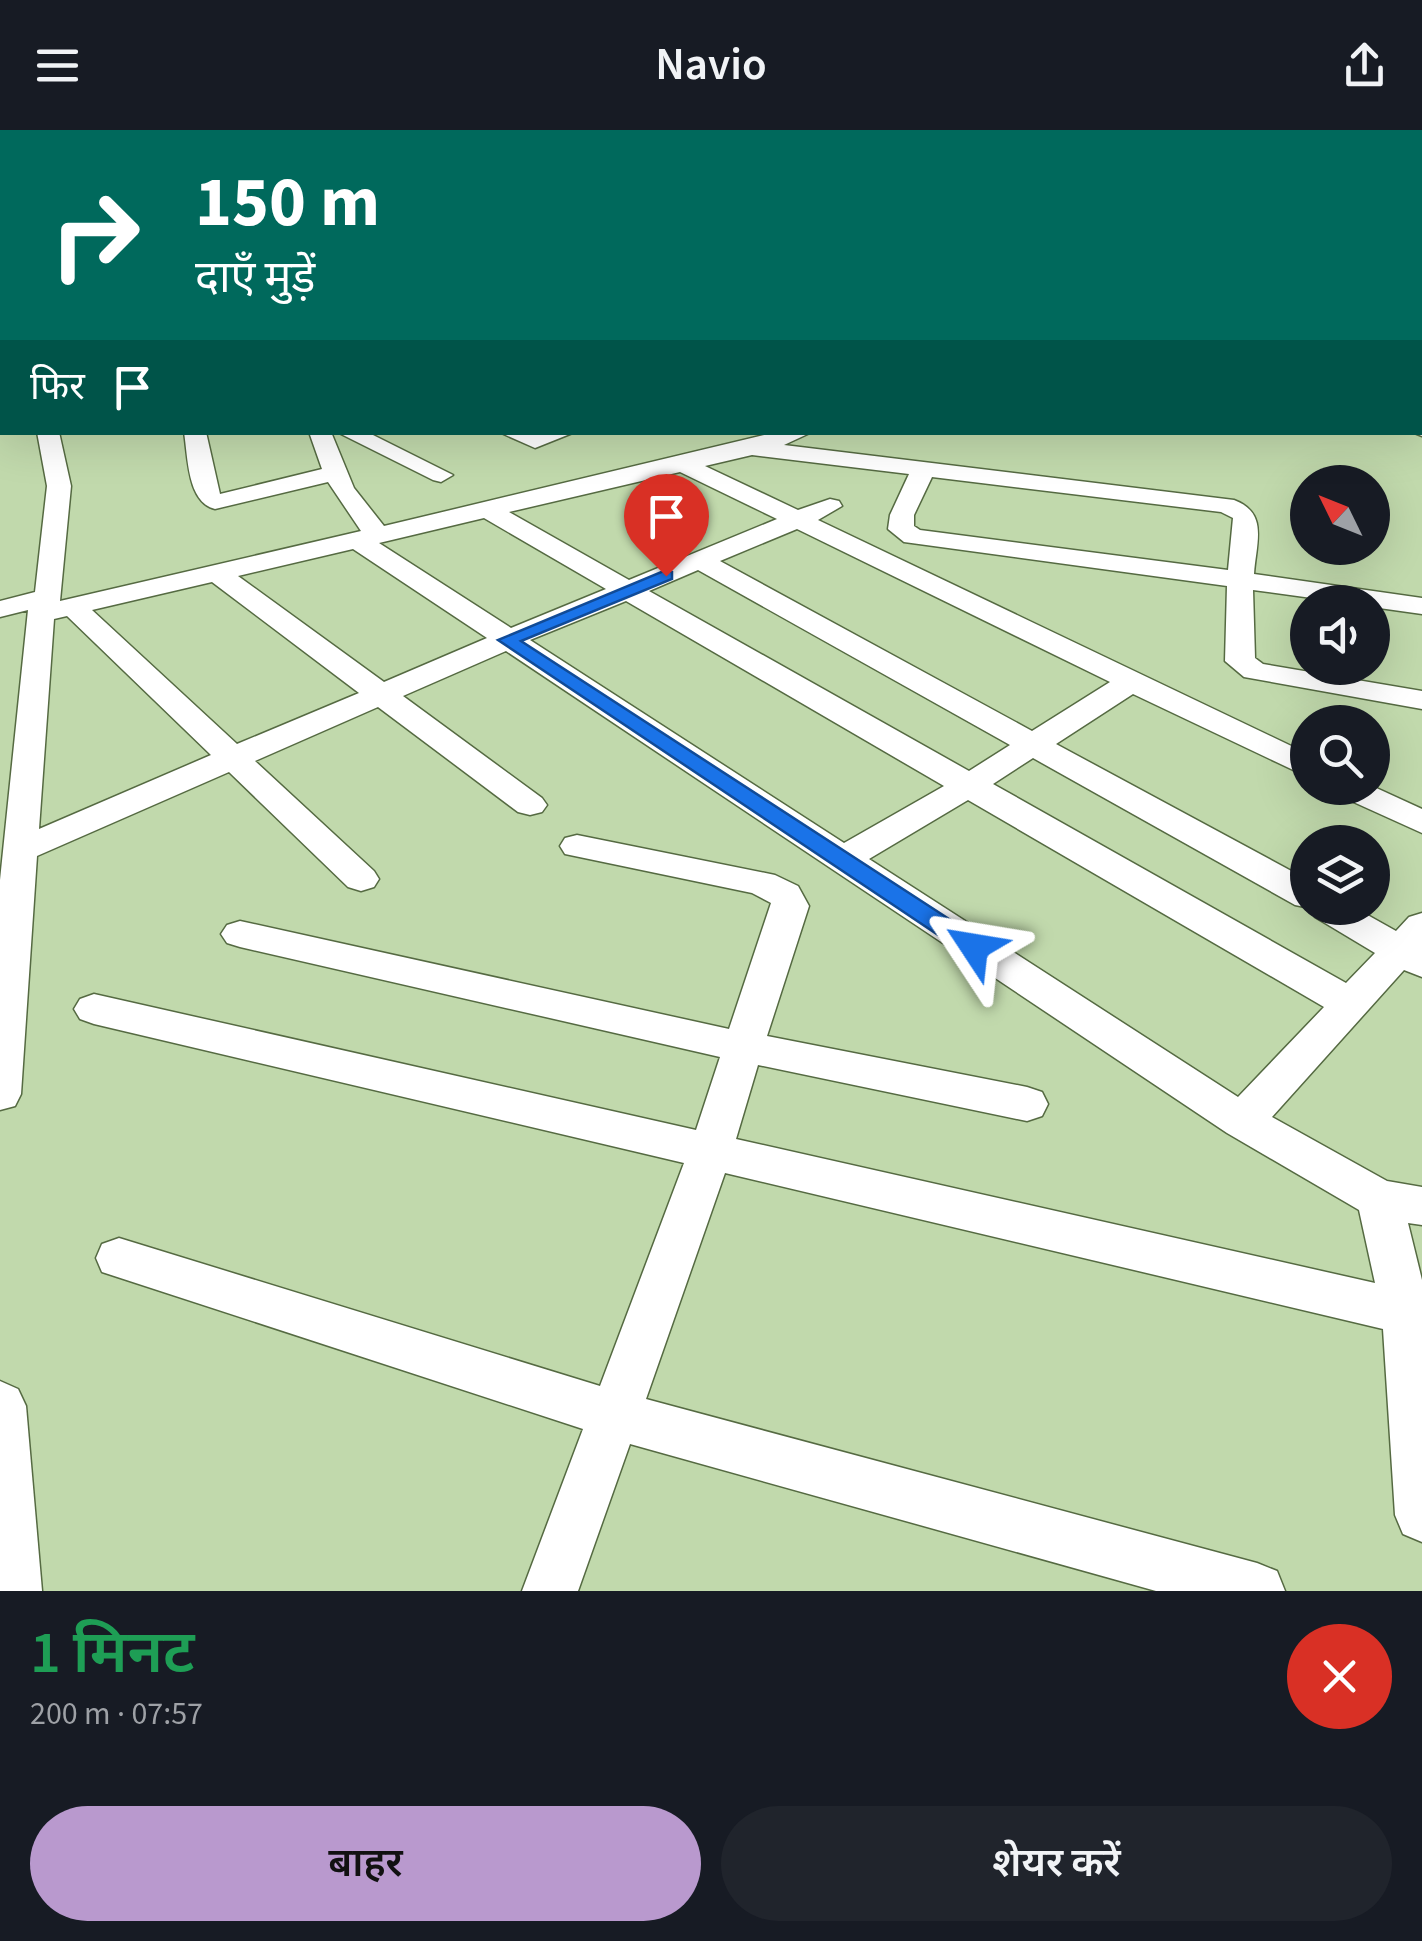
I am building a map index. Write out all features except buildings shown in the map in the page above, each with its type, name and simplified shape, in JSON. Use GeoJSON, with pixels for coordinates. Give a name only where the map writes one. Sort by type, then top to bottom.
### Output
{"type":"FeatureCollection","features":[{"type":"Feature","properties":{"kind":"street"},"geometry":{"type":"LineString","coordinates":[[0,1094],[20,850],[54,606],[59,486],[49,435]]}},
{"type":"Feature","properties":{"kind":"street"},"geometry":{"type":"LineString","coordinates":[[195,435],[208,496],[215,502],[334,472]]}},
{"type":"Feature","properties":{"kind":"street"},"geometry":{"type":"LineString","coordinates":[[321,435],[334,472],[368,537],[508,640],[1242,1121],[1400,1202],[1414,1314],[1422,1515]]}},
{"type":"Feature","properties":{"kind":"street"},"geometry":{"type":"LineString","coordinates":[[354,435],[441,476]]}},
{"type":"Feature","properties":{"kind":"street"},"geometry":{"type":"LineString","coordinates":[[519,435],[534,440],[553,435]]}},
{"type":"Feature","properties":{"kind":"street"},"geometry":{"type":"LineString","coordinates":[[0,608],[54,606],[218,573],[686,465],[793,435]]}},
{"type":"Feature","properties":{"kind":"street"},"geometry":{"type":"LineString","coordinates":[[752,448],[1225,505],[1245,518],[1240,660],[1254,671],[1422,700]]}},
{"type":"Feature","properties":{"kind":"street"},"geometry":{"type":"LineString","coordinates":[[686,465],[1290,758]]}},
{"type":"Feature","properties":{"kind":"street"},"geometry":{"type":"LineString","coordinates":[[924,468],[902,515],[902,529],[913,537],[1422,606]]}},
{"type":"Feature","properties":{"kind":"street"},"geometry":{"type":"LineString","coordinates":[[20,850],[830,506]]}},
{"type":"Feature","properties":{"kind":"street"},"geometry":{"type":"LineString","coordinates":[[486,509],[1349,1003]]}},
{"type":"Feature","properties":{"kind":"street"},"geometry":{"type":"LineString","coordinates":[[700,561],[1290,886]]}},
{"type":"Feature","properties":{"kind":"street"},"geometry":{"type":"LineString","coordinates":[[218,573],[530,804]]}},
{"type":"Feature","properties":{"kind":"street"},"geometry":{"type":"LineString","coordinates":[[54,606],[235,757],[361,878]]}},
{"type":"Feature","properties":{"kind":"street"},"geometry":{"type":"LineString","coordinates":[[840,860],[970,784],[1131,682]]}},
{"type":"Feature","properties":{"kind":"street"},"geometry":{"type":"LineString","coordinates":[[1386,805],[1422,822]]}},
{"type":"Feature","properties":{"kind":"street"},"geometry":{"type":"LineString","coordinates":[[550,1591],[711,1150],[791,906],[785,895],[762,883],[577,846]]}},
{"type":"Feature","properties":{"kind":"street"},"geometry":{"type":"LineString","coordinates":[[1242,1121],[1349,1003],[1414,946],[1366,925]]}},
{"type":"Feature","properties":{"kind":"street"},"geometry":{"type":"LineString","coordinates":[[240,934],[743,1048],[1027,1104]]}},
{"type":"Feature","properties":{"kind":"street"},"geometry":{"type":"LineString","coordinates":[[94,1008],[1414,1314]]}},
{"type":"Feature","properties":{"kind":"street"},"geometry":{"type":"LineString","coordinates":[[118,1258],[615,1415],[1256,1591]]}},
{"type":"Feature","properties":{"kind":"street"},"geometry":{"type":"LineString","coordinates":[[0,1406],[14,1591]]}},
{"type":"Feature","properties":{"kind":"route"},"geometry":{"type":"LineString","coordinates":[[666,576],[508,640],[974,947]]}}]}
